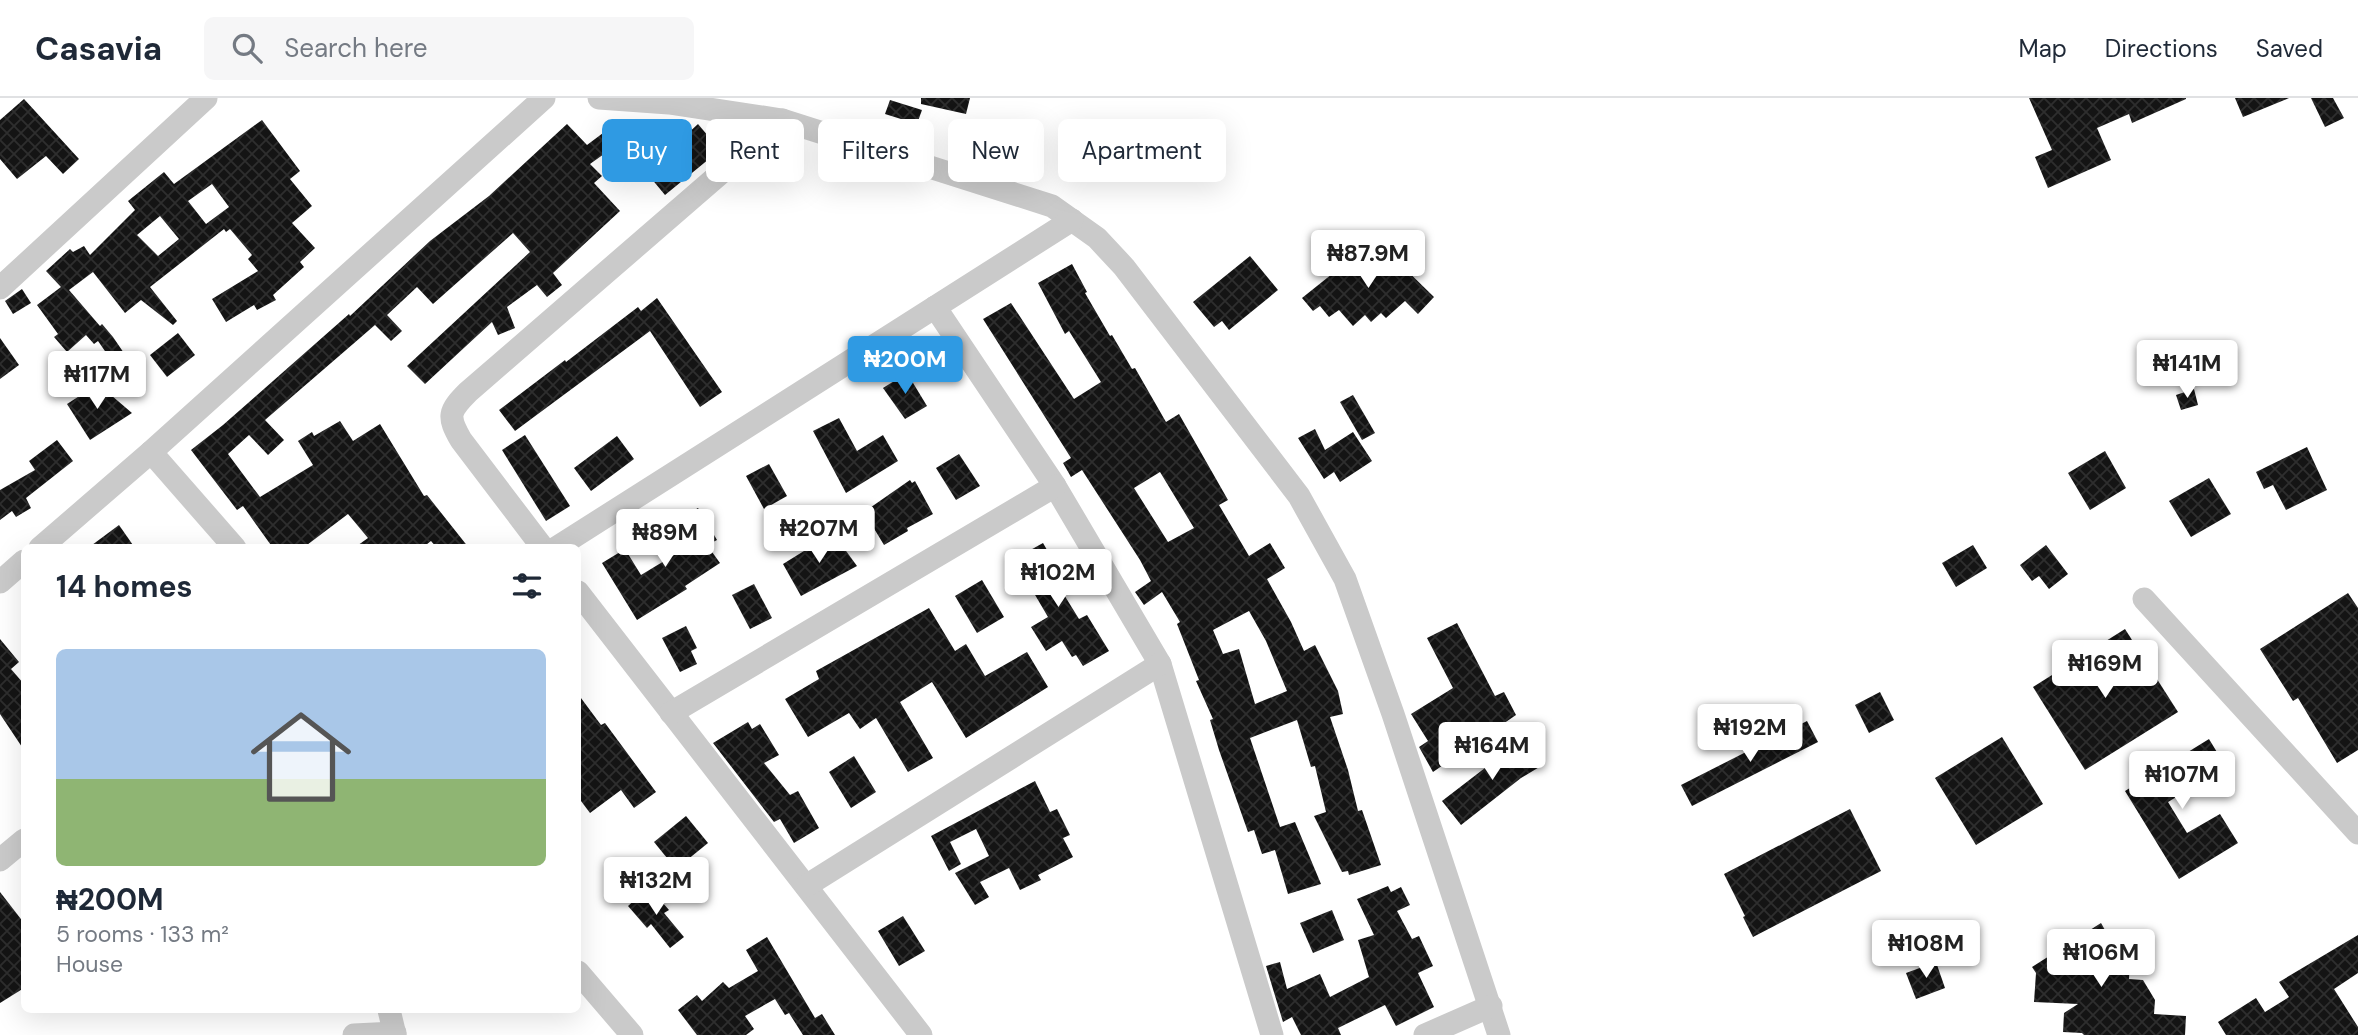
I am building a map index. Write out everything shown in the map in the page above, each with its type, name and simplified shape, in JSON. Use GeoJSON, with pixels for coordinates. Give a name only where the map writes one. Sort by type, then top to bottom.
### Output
{"type":"FeatureCollection","features":[{"type":"Feature","properties":{"kind":"street"},"geometry":{"type":"LineString","coordinates":[[0,288],[205,98]]}},
{"type":"Feature","properties":{"kind":"street"},"geometry":{"type":"LineString","coordinates":[[45,544],[152,452],[544,98]]}},
{"type":"Feature","properties":{"kind":"street"},"geometry":{"type":"LineString","coordinates":[[599,98],[669,103],[775,119]]}},
{"type":"Feature","properties":{"kind":"street"},"geometry":{"type":"LineString","coordinates":[[804,127],[1052,206],[1097,238],[1124,267],[1291,486],[1345,579],[1499,1035]]}},
{"type":"Feature","properties":{"kind":"street"},"geometry":{"type":"LineString","coordinates":[[540,544],[461,440],[451,422],[453,407],[710,182]]}},
{"type":"Feature","properties":{"kind":"street"},"geometry":{"type":"LineString","coordinates":[[562,544],[1072,220]]}},
{"type":"Feature","properties":{"kind":"street"},"geometry":{"type":"LineString","coordinates":[[935,307],[1055,486],[1160,664],[1272,1035]]}},
{"type":"Feature","properties":{"kind":"street"},"geometry":{"type":"LineString","coordinates":[[152,452],[232,544]]}},
{"type":"Feature","properties":{"kind":"street"},"geometry":{"type":"LineString","coordinates":[[671,713],[1055,486]]}},
{"type":"Feature","properties":{"kind":"street"},"geometry":{"type":"LineString","coordinates":[[0,582],[21,564]]}},
{"type":"Feature","properties":{"kind":"street"},"geometry":{"type":"LineString","coordinates":[[581,596],[921,1035]]}},
{"type":"Feature","properties":{"kind":"street"},"geometry":{"type":"LineString","coordinates":[[2144,599],[2358,833]]}},
{"type":"Feature","properties":{"kind":"street"},"geometry":{"type":"LineString","coordinates":[[806,886],[1160,664]]}},
{"type":"Feature","properties":{"kind":"street"},"geometry":{"type":"LineString","coordinates":[[0,860],[21,842]]}},
{"type":"Feature","properties":{"kind":"street"},"geometry":{"type":"LineString","coordinates":[[581,976],[632,1035]]}},
{"type":"Feature","properties":{"kind":"street"},"geometry":{"type":"LineString","coordinates":[[1425,1035],[1491,1006]]}},
{"type":"Feature","properties":{"kind":"street"},"geometry":{"type":"LineString","coordinates":[[354,1035],[395,1034],[390,1013]]}},
{"type":"Feature","properties":{"kind":"building"},"geometry":{"type":"Polygon","coordinates":[[[921,98],[970,98],[966,114],[921,104],[921,98]]]}},
{"type":"Feature","properties":{"kind":"building"},"geometry":{"type":"Polygon","coordinates":[[[2029,98],[2186,99],[2132,123],[2129,114],[2097,128],[2111,160],[2048,188],[2035,157],[2052,150],[2029,98]]]}},
{"type":"Feature","properties":{"kind":"building"},"geometry":{"type":"Polygon","coordinates":[[[2235,98],[2289,98],[2243,117],[2235,98]]]}},
{"type":"Feature","properties":{"kind":"building"},"geometry":{"type":"Polygon","coordinates":[[[2311,98],[2333,98],[2344,118],[2325,127],[2311,98]]]}},
{"type":"Feature","properties":{"kind":"building"},"geometry":{"type":"Polygon","coordinates":[[[24,99],[79,159],[63,174],[46,156],[17,179],[0,159],[0,120],[24,99]]]}},
{"type":"Feature","properties":{"kind":"building"},"geometry":{"type":"Polygon","coordinates":[[[890,100],[922,110],[919,119],[901,119],[885,114],[890,100]]]}},
{"type":"Feature","properties":{"kind":"building"},"geometry":{"type":"Polygon","coordinates":[[[262,120],[300,171],[290,179],[312,206],[292,223],[315,248],[300,262],[304,267],[273,295],[276,300],[257,310],[254,305],[226,322],[212,299],[258,271],[248,259],[252,255],[230,229],[226,232],[224,229],[150,287],[177,321],[173,325],[141,300],[125,313],[93,272],[69,290],[100,326],[102,324],[128,359],[116,367],[98,341],[94,344],[86,335],[67,352],[54,337],[58,334],[37,305],[61,287],[46,271],[70,249],[73,252],[84,246],[90,255],[135,210],[128,201],[164,172],[174,184],[262,120]],[[212,184],[188,201],[206,224],[229,207],[212,184]],[[160,216],[137,235],[158,256],[179,239],[160,216]]]}},
{"type":"Feature","properties":{"kind":"building"},"geometry":{"type":"Polygon","coordinates":[[[567,124],[587,145],[602,134],[602,155],[590,164],[602,176],[594,183],[620,211],[553,273],[562,285],[547,297],[537,285],[507,307],[515,328],[498,335],[492,322],[425,384],[407,366],[530,252],[513,233],[433,304],[417,287],[387,315],[402,331],[391,341],[375,325],[265,420],[284,440],[268,455],[249,435],[228,454],[260,497],[313,465],[298,441],[312,432],[314,436],[340,421],[353,441],[380,424],[424,496],[427,495],[466,544],[434,544],[431,541],[427,544],[360,544],[368,538],[348,514],[308,544],[270,544],[243,506],[237,510],[191,450],[349,314],[350,316],[430,241],[489,196],[567,124]]]}},
{"type":"Feature","properties":{"kind":"building"},"geometry":{"type":"Polygon","coordinates":[[[698,124],[706,133],[706,161],[692,173],[692,130],[698,124]]]}},
{"type":"Feature","properties":{"kind":"building"},"geometry":{"type":"Polygon","coordinates":[[[654,182],[681,182],[665,195],[654,182]]]}},
{"type":"Feature","properties":{"kind":"building"},"geometry":{"type":"Polygon","coordinates":[[[1362,250],[1377,269],[1391,255],[1434,297],[1418,314],[1405,301],[1386,318],[1381,313],[1371,322],[1365,315],[1353,326],[1339,310],[1329,317],[1320,306],[1313,311],[1302,298],[1362,250]]]}},
{"type":"Feature","properties":{"kind":"building"},"geometry":{"type":"Polygon","coordinates":[[[1250,256],[1278,290],[1229,330],[1222,321],[1214,327],[1193,302],[1250,256]]]}},
{"type":"Feature","properties":{"kind":"building"},"geometry":{"type":"Polygon","coordinates":[[[1072,264],[1110,336],[1112,335],[1132,369],[1135,368],[1166,422],[1179,414],[1228,500],[1219,505],[1249,556],[1270,543],[1285,568],[1267,579],[1304,651],[1315,645],[1338,691],[1343,714],[1330,717],[1348,770],[1358,811],[1362,810],[1381,865],[1349,875],[1348,871],[1342,872],[1314,816],[1326,812],[1315,766],[1311,767],[1297,720],[1250,738],[1280,827],[1295,822],[1321,884],[1288,894],[1275,850],[1262,854],[1254,830],[1248,832],[1219,750],[1210,720],[1213,719],[1196,681],[1199,680],[1177,624],[1180,622],[1162,592],[1144,605],[1135,592],[1151,581],[1140,560],[1082,470],[1071,477],[1063,463],[1071,458],[983,319],[1011,303],[1074,399],[1101,382],[1069,331],[1065,334],[1038,283],[1072,264]],[[1160,472],[1134,488],[1168,542],[1194,528],[1160,472]],[[1249,611],[1213,630],[1223,654],[1239,649],[1255,704],[1287,691],[1266,641],[1249,611]]]}},
{"type":"Feature","properties":{"kind":"building"},"geometry":{"type":"Polygon","coordinates":[[[22,289],[31,303],[13,314],[5,301],[22,289]]]}},
{"type":"Feature","properties":{"kind":"building"},"geometry":{"type":"Polygon","coordinates":[[[657,298],[722,392],[700,407],[650,331],[515,431],[499,410],[638,307],[641,311],[657,298]]]}},
{"type":"Feature","properties":{"kind":"building"},"geometry":{"type":"Polygon","coordinates":[[[178,333],[195,355],[167,377],[150,355],[178,333]]]}},
{"type":"Feature","properties":{"kind":"building"},"geometry":{"type":"Polygon","coordinates":[[[0,338],[19,365],[0,379],[0,338]]]}},
{"type":"Feature","properties":{"kind":"building"},"geometry":{"type":"Polygon","coordinates":[[[907,373],[927,406],[905,419],[883,388],[907,373]]]}},
{"type":"Feature","properties":{"kind":"building"},"geometry":{"type":"Polygon","coordinates":[[[98,384],[132,413],[90,440],[67,404],[98,384]]]}},
{"type":"Feature","properties":{"kind":"building"},"geometry":{"type":"Polygon","coordinates":[[[2194,389],[2198,405],[2181,410],[2176,395],[2194,389]]]}},
{"type":"Feature","properties":{"kind":"building"},"geometry":{"type":"Polygon","coordinates":[[[1353,395],[1375,433],[1362,440],[1340,402],[1353,395]]]}},
{"type":"Feature","properties":{"kind":"building"},"geometry":{"type":"Polygon","coordinates":[[[839,418],[857,451],[883,435],[898,461],[846,493],[813,431],[839,418]]]}},
{"type":"Feature","properties":{"kind":"building"},"geometry":{"type":"Polygon","coordinates":[[[1315,429],[1325,450],[1353,432],[1372,461],[1340,482],[1334,472],[1324,479],[1298,438],[1315,429]]]}},
{"type":"Feature","properties":{"kind":"building"},"geometry":{"type":"Polygon","coordinates":[[[525,435],[570,506],[546,521],[502,450],[525,435]]]}},
{"type":"Feature","properties":{"kind":"building"},"geometry":{"type":"Polygon","coordinates":[[[617,436],[634,459],[591,491],[574,468],[617,436]]]}},
{"type":"Feature","properties":{"kind":"building"},"geometry":{"type":"Polygon","coordinates":[[[57,440],[73,461],[26,498],[31,508],[16,517],[12,511],[0,520],[0,490],[35,470],[29,461],[57,440]]]}},
{"type":"Feature","properties":{"kind":"building"},"geometry":{"type":"Polygon","coordinates":[[[2307,447],[2327,490],[2286,510],[2273,485],[2264,489],[2256,472],[2307,447]]]}},
{"type":"Feature","properties":{"kind":"building"},"geometry":{"type":"Polygon","coordinates":[[[2105,451],[2126,488],[2090,510],[2068,473],[2105,451]]]}},
{"type":"Feature","properties":{"kind":"building"},"geometry":{"type":"Polygon","coordinates":[[[959,454],[980,486],[956,500],[936,468],[959,454]]]}},
{"type":"Feature","properties":{"kind":"building"},"geometry":{"type":"Polygon","coordinates":[[[769,464],[787,496],[764,509],[746,476],[769,464]]]}},
{"type":"Feature","properties":{"kind":"building"},"geometry":{"type":"Polygon","coordinates":[[[2209,478],[2231,514],[2191,537],[2169,501],[2209,478]]]}},
{"type":"Feature","properties":{"kind":"building"},"geometry":{"type":"Polygon","coordinates":[[[910,480],[912,483],[915,481],[933,514],[884,545],[864,512],[910,480]]]}},
{"type":"Feature","properties":{"kind":"building"},"geometry":{"type":"Polygon","coordinates":[[[698,508],[717,540],[707,545],[720,563],[685,586],[687,589],[637,620],[602,563],[625,549],[641,575],[689,546],[677,520],[698,508]]]}},
{"type":"Feature","properties":{"kind":"building"},"geometry":{"type":"Polygon","coordinates":[[[119,525],[132,544],[93,544],[119,525]]]}},
{"type":"Feature","properties":{"kind":"building"},"geometry":{"type":"Polygon","coordinates":[[[833,533],[857,566],[801,596],[783,564],[833,533]]]}},
{"type":"Feature","properties":{"kind":"building"},"geometry":{"type":"Polygon","coordinates":[[[1043,543],[1065,581],[1058,585],[1079,619],[1087,615],[1109,651],[1083,666],[1076,655],[1072,657],[1062,641],[1046,651],[1031,627],[1048,617],[1014,559],[1043,543]]]}},
{"type":"Feature","properties":{"kind":"building"},"geometry":{"type":"Polygon","coordinates":[[[1973,545],[1987,568],[1956,587],[1942,563],[1973,545]]]}},
{"type":"Feature","properties":{"kind":"building"},"geometry":{"type":"Polygon","coordinates":[[[2046,545],[2068,574],[2049,589],[2039,576],[2032,581],[2020,565],[2046,545]]]}},
{"type":"Feature","properties":{"kind":"building"},"geometry":{"type":"Polygon","coordinates":[[[982,580],[1004,617],[977,633],[955,596],[982,580]]]}},
{"type":"Feature","properties":{"kind":"building"},"geometry":{"type":"Polygon","coordinates":[[[754,584],[772,618],[750,629],[732,595],[754,584]]]}},
{"type":"Feature","properties":{"kind":"building"},"geometry":{"type":"Polygon","coordinates":[[[2348,593],[2358,608],[2358,750],[2337,763],[2298,698],[2293,701],[2260,649],[2348,593]]]}},
{"type":"Feature","properties":{"kind":"building"},"geometry":{"type":"Polygon","coordinates":[[[929,608],[955,651],[966,644],[985,676],[1027,652],[1048,687],[966,738],[932,682],[900,702],[933,758],[908,772],[876,718],[860,729],[849,713],[808,737],[785,699],[819,679],[816,671],[929,608]]]}},
{"type":"Feature","properties":{"kind":"building"},"geometry":{"type":"Polygon","coordinates":[[[1457,623],[1495,696],[1504,692],[1516,715],[1433,772],[1419,747],[1428,741],[1411,714],[1453,688],[1427,638],[1457,623]]]}},
{"type":"Feature","properties":{"kind":"building"},"geometry":{"type":"Polygon","coordinates":[[[686,626],[697,648],[691,651],[697,664],[680,672],[662,638],[686,626]]]}},
{"type":"Feature","properties":{"kind":"building"},"geometry":{"type":"Polygon","coordinates":[[[2125,629],[2178,712],[2085,770],[2033,687],[2125,629]]]}},
{"type":"Feature","properties":{"kind":"building"},"geometry":{"type":"Polygon","coordinates":[[[0,639],[19,662],[11,669],[21,681],[21,746],[0,714],[0,639]]]}},
{"type":"Feature","properties":{"kind":"building"},"geometry":{"type":"Polygon","coordinates":[[[1880,692],[1894,720],[1869,733],[1855,705],[1880,692]]]}},
{"type":"Feature","properties":{"kind":"building"},"geometry":{"type":"Polygon","coordinates":[[[581,698],[601,725],[605,723],[656,792],[634,808],[621,790],[590,813],[581,801],[581,698]]]}},
{"type":"Feature","properties":{"kind":"building"},"geometry":{"type":"Polygon","coordinates":[[[1807,721],[1818,742],[1692,806],[1681,785],[1807,721]]]}},
{"type":"Feature","properties":{"kind":"building"},"geometry":{"type":"Polygon","coordinates":[[[748,722],[752,729],[760,724],[779,755],[764,763],[790,795],[798,791],[819,828],[794,843],[780,819],[774,822],[713,743],[748,722]]]}},
{"type":"Feature","properties":{"kind":"building"},"geometry":{"type":"Polygon","coordinates":[[[2002,737],[2043,804],[1976,845],[1935,778],[2002,737]]]}},
{"type":"Feature","properties":{"kind":"building"},"geometry":{"type":"Polygon","coordinates":[[[1524,738],[1541,766],[1521,778],[1461,825],[1442,801],[1524,738]]]}},
{"type":"Feature","properties":{"kind":"building"},"geometry":{"type":"Polygon","coordinates":[[[2209,739],[2226,767],[2168,802],[2187,833],[2220,814],[2238,843],[2179,879],[2125,791],[2209,739]]]}},
{"type":"Feature","properties":{"kind":"building"},"geometry":{"type":"Polygon","coordinates":[[[854,756],[876,792],[851,808],[829,772],[854,756]]]}},
{"type":"Feature","properties":{"kind":"building"},"geometry":{"type":"Polygon","coordinates":[[[1035,781],[1050,812],[1057,809],[1070,835],[1063,838],[1073,857],[1038,875],[1041,880],[1020,890],[1009,868],[980,882],[989,897],[975,905],[955,873],[989,856],[976,829],[950,842],[961,864],[949,871],[931,836],[1035,781]]]}},
{"type":"Feature","properties":{"kind":"building"},"geometry":{"type":"Polygon","coordinates":[[[1850,809],[1881,871],[1753,937],[1724,874],[1850,809]]]}},
{"type":"Feature","properties":{"kind":"building"},"geometry":{"type":"Polygon","coordinates":[[[686,816],[708,843],[676,869],[654,842],[686,816]]]}},
{"type":"Feature","properties":{"kind":"building"},"geometry":{"type":"Polygon","coordinates":[[[1388,886],[1391,892],[1401,887],[1410,905],[1397,911],[1412,939],[1419,936],[1433,966],[1418,973],[1434,1007],[1396,1026],[1385,1005],[1338,1028],[1341,1035],[1301,1035],[1292,1017],[1283,1022],[1266,966],[1280,962],[1287,989],[1320,974],[1330,997],[1369,977],[1358,940],[1374,935],[1357,899],[1388,886]]]}},
{"type":"Feature","properties":{"kind":"building"},"geometry":{"type":"Polygon","coordinates":[[[649,887],[669,910],[664,913],[684,937],[670,948],[651,924],[647,928],[628,906],[649,887]]]}},
{"type":"Feature","properties":{"kind":"building"},"geometry":{"type":"Polygon","coordinates":[[[0,892],[21,919],[21,990],[0,1003],[0,892]]]}},
{"type":"Feature","properties":{"kind":"building"},"geometry":{"type":"Polygon","coordinates":[[[1332,910],[1344,940],[1313,953],[1300,923],[1332,910]]]}},
{"type":"Feature","properties":{"kind":"building"},"geometry":{"type":"Polygon","coordinates":[[[903,916],[925,951],[899,966],[878,931],[903,916]]]}},
{"type":"Feature","properties":{"kind":"building"},"geometry":{"type":"Polygon","coordinates":[[[2101,923],[2109,937],[2131,938],[2129,979],[2143,980],[2155,1000],[2154,1014],[2186,1016],[2185,1035],[2084,1035],[2063,1032],[2064,1013],[2078,1004],[2034,1002],[2036,973],[2032,967],[2101,923]]]}},
{"type":"Feature","properties":{"kind":"building"},"geometry":{"type":"Polygon","coordinates":[[[2358,935],[2358,973],[2334,989],[2358,1027],[2358,1035],[2226,1035],[2218,1022],[2256,998],[2265,1012],[2289,997],[2279,982],[2358,935]]]}},
{"type":"Feature","properties":{"kind":"building"},"geometry":{"type":"Polygon","coordinates":[[[767,937],[815,1018],[822,1014],[835,1035],[803,1035],[789,1013],[785,1015],[775,999],[745,1016],[754,1029],[746,1035],[697,1035],[678,1010],[697,995],[702,1001],[723,982],[729,988],[758,971],[746,950],[767,937]]]}},
{"type":"Feature","properties":{"kind":"building"},"geometry":{"type":"Polygon","coordinates":[[[1936,962],[1945,988],[1916,999],[1906,973],[1936,962]]]}}]}
